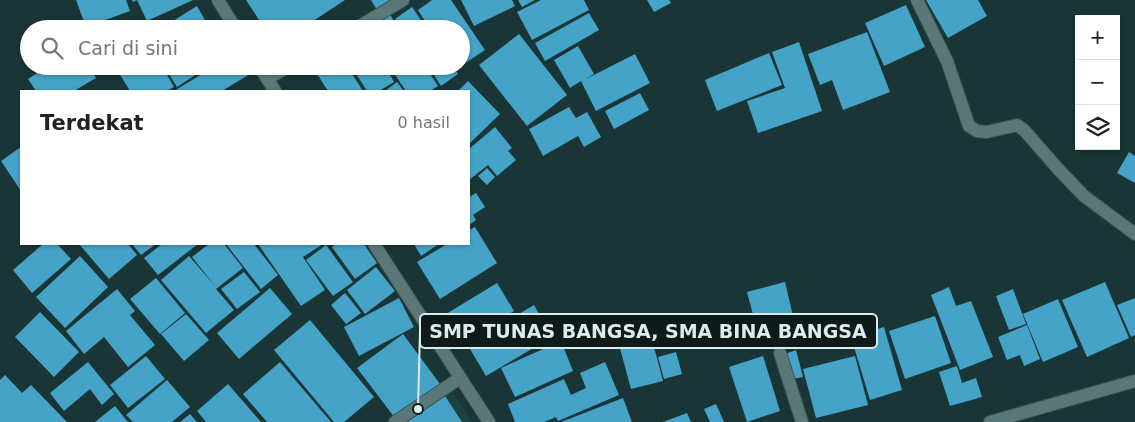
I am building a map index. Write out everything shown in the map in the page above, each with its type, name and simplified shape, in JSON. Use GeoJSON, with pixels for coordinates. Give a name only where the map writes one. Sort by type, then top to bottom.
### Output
{"type":"FeatureCollection","features":[{"type":"Feature","properties":{"kind":"street"},"geometry":{"type":"LineString","coordinates":[[218,0],[230,20]]}},
{"type":"Feature","properties":{"kind":"street"},"geometry":{"type":"LineString","coordinates":[[370,20],[403,0]]}},
{"type":"Feature","properties":{"kind":"street"},"geometry":{"type":"LineString","coordinates":[[917,0],[947,61],[970,126],[976,131],[987,132],[1017,125],[1024,130],[1084,196],[1135,234]]}},
{"type":"Feature","properties":{"kind":"street"},"geometry":{"type":"LineString","coordinates":[[265,75],[274,90]]}},
{"type":"Feature","properties":{"kind":"street"},"geometry":{"type":"LineString","coordinates":[[267,79],[274,75]]}},
{"type":"Feature","properties":{"kind":"street"},"geometry":{"type":"LineString","coordinates":[[375,245],[489,422]]}},
{"type":"Feature","properties":{"kind":"street"},"geometry":{"type":"LineString","coordinates":[[780,353],[802,422]]}},
{"type":"Feature","properties":{"kind":"street"},"geometry":{"type":"LineString","coordinates":[[395,422],[460,378]]}},
{"type":"Feature","properties":{"kind":"street"},"geometry":{"type":"LineString","coordinates":[[990,422],[1135,381]]}},
{"type":"Feature","properties":{"kind":"shaded area"},"geometry":{"type":"Polygon","coordinates":[[[449,385],[472,422],[462,422],[445,397],[407,422],[390,422],[449,385]]]}},
{"type":"Feature","properties":{"kind":"building"},"geometry":{"type":"Polygon","coordinates":[[[76,0],[126,0],[130,11],[105,20],[83,20],[76,0]]]}},
{"type":"Feature","properties":{"kind":"building"},"geometry":{"type":"Polygon","coordinates":[[[137,0],[193,0],[149,20],[147,20],[137,0]]]}},
{"type":"Feature","properties":{"kind":"building"},"geometry":{"type":"Polygon","coordinates":[[[246,0],[345,0],[315,20],[259,20],[246,0]]]}},
{"type":"Feature","properties":{"kind":"building"},"geometry":{"type":"Polygon","coordinates":[[[371,0],[394,0],[377,10],[371,0]]]}},
{"type":"Feature","properties":{"kind":"building"},"geometry":{"type":"Polygon","coordinates":[[[432,0],[451,0],[465,20],[424,20],[418,10],[432,0]]]}},
{"type":"Feature","properties":{"kind":"building"},"geometry":{"type":"Polygon","coordinates":[[[461,0],[512,0],[515,6],[474,26],[461,0]]]}},
{"type":"Feature","properties":{"kind":"building"},"geometry":{"type":"Polygon","coordinates":[[[518,0],[535,0],[522,7],[518,0]]]}},
{"type":"Feature","properties":{"kind":"building"},"geometry":{"type":"Polygon","coordinates":[[[541,0],[584,0],[589,10],[532,40],[517,12],[541,0]]]}},
{"type":"Feature","properties":{"kind":"building"},"geometry":{"type":"Polygon","coordinates":[[[647,0],[669,0],[671,3],[654,12],[647,0]]]}},
{"type":"Feature","properties":{"kind":"building"},"geometry":{"type":"Polygon","coordinates":[[[926,0],[978,0],[987,16],[948,38],[926,0]]]}},
{"type":"Feature","properties":{"kind":"building"},"geometry":{"type":"Polygon","coordinates":[[[906,5],[925,47],[884,66],[865,23],[906,5]]]}},
{"type":"Feature","properties":{"kind":"building"},"geometry":{"type":"Polygon","coordinates":[[[197,6],[205,20],[174,20],[197,6]]]}},
{"type":"Feature","properties":{"kind":"building"},"geometry":{"type":"Polygon","coordinates":[[[412,7],[421,20],[396,20],[412,7]]]}},
{"type":"Feature","properties":{"kind":"building"},"geometry":{"type":"Polygon","coordinates":[[[389,13],[393,20],[379,20],[389,13]]]}},
{"type":"Feature","properties":{"kind":"building"},"geometry":{"type":"Polygon","coordinates":[[[589,13],[599,30],[545,61],[535,43],[589,13]]]}},
{"type":"Feature","properties":{"kind":"building"},"geometry":{"type":"Polygon","coordinates":[[[470,28],[485,50],[470,60],[470,28]]]}},
{"type":"Feature","properties":{"kind":"building"},"geometry":{"type":"Polygon","coordinates":[[[867,32],[890,92],[843,110],[832,80],[820,85],[808,54],[867,32]]]}},
{"type":"Feature","properties":{"kind":"building"},"geometry":{"type":"Polygon","coordinates":[[[519,34],[567,95],[527,126],[479,65],[519,34]]]}},
{"type":"Feature","properties":{"kind":"building"},"geometry":{"type":"Polygon","coordinates":[[[799,42],[822,111],[758,133],[747,101],[785,88],[772,52],[799,42]]]}},
{"type":"Feature","properties":{"kind":"building"},"geometry":{"type":"Polygon","coordinates":[[[578,46],[594,74],[586,79],[635,54],[650,83],[596,111],[581,81],[570,88],[554,60],[578,46]]]}},
{"type":"Feature","properties":{"kind":"building"},"geometry":{"type":"Polygon","coordinates":[[[769,53],[782,85],[717,111],[705,80],[769,53]]]}},
{"type":"Feature","properties":{"kind":"building"},"geometry":{"type":"Polygon","coordinates":[[[34,75],[94,75],[96,78],[76,90],[35,90],[28,79],[34,75]]]}},
{"type":"Feature","properties":{"kind":"building"},"geometry":{"type":"Polygon","coordinates":[[[120,75],[167,75],[174,87],[169,90],[129,90],[120,75]]]}},
{"type":"Feature","properties":{"kind":"building"},"geometry":{"type":"Polygon","coordinates":[[[170,75],[195,75],[177,87],[170,75]]]}},
{"type":"Feature","properties":{"kind":"building"},"geometry":{"type":"Polygon","coordinates":[[[200,75],[248,75],[224,90],[176,90],[200,75]]]}},
{"type":"Feature","properties":{"kind":"building"},"geometry":{"type":"Polygon","coordinates":[[[318,75],[353,75],[362,90],[327,90],[318,75]]]}},
{"type":"Feature","properties":{"kind":"building"},"geometry":{"type":"Polygon","coordinates":[[[357,75],[390,75],[394,82],[381,90],[366,90],[357,75]]]}},
{"type":"Feature","properties":{"kind":"building"},"geometry":{"type":"Polygon","coordinates":[[[395,75],[431,75],[438,86],[432,90],[405,90],[395,75]]]}},
{"type":"Feature","properties":{"kind":"building"},"geometry":{"type":"Polygon","coordinates":[[[434,75],[457,75],[441,86],[434,75]]]}},
{"type":"Feature","properties":{"kind":"building"},"geometry":{"type":"Polygon","coordinates":[[[468,81],[500,114],[470,143],[470,90],[459,90],[468,81]]]}},
{"type":"Feature","properties":{"kind":"building"},"geometry":{"type":"Polygon","coordinates":[[[397,82],[403,90],[386,90],[397,82]]]}},
{"type":"Feature","properties":{"kind":"building"},"geometry":{"type":"Polygon","coordinates":[[[640,93],[649,110],[614,129],[605,111],[640,93]]]}},
{"type":"Feature","properties":{"kind":"building"},"geometry":{"type":"Polygon","coordinates":[[[569,107],[576,118],[587,112],[601,137],[584,147],[578,136],[543,156],[529,129],[569,107]]]}},
{"type":"Feature","properties":{"kind":"building"},"geometry":{"type":"Polygon","coordinates":[[[495,127],[512,148],[508,151],[516,160],[497,176],[488,165],[470,179],[470,148],[495,127]]]}},
{"type":"Feature","properties":{"kind":"building"},"geometry":{"type":"Polygon","coordinates":[[[20,148],[20,190],[1,161],[20,148]]]}},
{"type":"Feature","properties":{"kind":"building"},"geometry":{"type":"Polygon","coordinates":[[[1129,152],[1135,156],[1135,183],[1117,173],[1129,152]]]}},
{"type":"Feature","properties":{"kind":"building"},"geometry":{"type":"Polygon","coordinates":[[[487,168],[495,177],[487,185],[478,176],[487,168]]]}},
{"type":"Feature","properties":{"kind":"building"},"geometry":{"type":"Polygon","coordinates":[[[476,193],[485,207],[473,215],[476,220],[470,224],[470,196],[476,193]]]}},
{"type":"Feature","properties":{"kind":"building"},"geometry":{"type":"Polygon","coordinates":[[[475,227],[497,263],[440,299],[417,262],[445,245],[470,245],[470,230],[475,227]]]}},
{"type":"Feature","properties":{"kind":"building"},"geometry":{"type":"Polygon","coordinates":[[[42,245],[58,245],[71,259],[32,293],[13,270],[42,245]]]}},
{"type":"Feature","properties":{"kind":"building"},"geometry":{"type":"Polygon","coordinates":[[[80,245],[129,245],[137,255],[109,279],[80,245]]]}},
{"type":"Feature","properties":{"kind":"building"},"geometry":{"type":"Polygon","coordinates":[[[133,245],[155,245],[141,255],[133,245]]]}},
{"type":"Feature","properties":{"kind":"building"},"geometry":{"type":"Polygon","coordinates":[[[161,245],[197,245],[158,275],[144,258],[161,245]]]}},
{"type":"Feature","properties":{"kind":"building"},"geometry":{"type":"Polygon","coordinates":[[[208,245],[225,245],[243,268],[216,289],[234,310],[206,333],[161,280],[189,256],[215,286],[192,257],[208,245]]]}},
{"type":"Feature","properties":{"kind":"building"},"geometry":{"type":"Polygon","coordinates":[[[227,245],[255,245],[278,275],[261,289],[227,245]]]}},
{"type":"Feature","properties":{"kind":"building"},"geometry":{"type":"Polygon","coordinates":[[[259,245],[321,245],[303,257],[325,290],[301,306],[259,245]]]}},
{"type":"Feature","properties":{"kind":"building"},"geometry":{"type":"Polygon","coordinates":[[[326,245],[353,282],[333,296],[306,260],[326,245]]]}},
{"type":"Feature","properties":{"kind":"building"},"geometry":{"type":"Polygon","coordinates":[[[335,245],[365,245],[377,263],[355,279],[332,247],[335,245]]]}},
{"type":"Feature","properties":{"kind":"building"},"geometry":{"type":"Polygon","coordinates":[[[415,245],[438,245],[421,256],[415,245]]]}},
{"type":"Feature","properties":{"kind":"building"},"geometry":{"type":"Polygon","coordinates":[[[80,256],[108,287],[65,328],[36,297],[80,256]]]}},
{"type":"Feature","properties":{"kind":"building"},"geometry":{"type":"Polygon","coordinates":[[[376,267],[395,291],[365,314],[347,290],[376,267]]]}},
{"type":"Feature","properties":{"kind":"building"},"geometry":{"type":"Polygon","coordinates":[[[244,272],[260,292],[237,309],[221,289],[244,272]]]}},
{"type":"Feature","properties":{"kind":"building"},"geometry":{"type":"Polygon","coordinates":[[[156,278],[185,313],[160,334],[130,299],[156,278]]]}},
{"type":"Feature","properties":{"kind":"building"},"geometry":{"type":"Polygon","coordinates":[[[785,282],[793,316],[756,326],[747,292],[785,282]]]}},
{"type":"Feature","properties":{"kind":"building"},"geometry":{"type":"Polygon","coordinates":[[[1105,282],[1129,338],[1087,357],[1062,300],[1105,282]]]}},
{"type":"Feature","properties":{"kind":"building"},"geometry":{"type":"Polygon","coordinates":[[[497,283],[514,311],[463,342],[446,314],[497,283]]]}},
{"type":"Feature","properties":{"kind":"building"},"geometry":{"type":"Polygon","coordinates":[[[949,287],[956,306],[971,301],[993,357],[960,370],[931,295],[949,287]]]}},
{"type":"Feature","properties":{"kind":"building"},"geometry":{"type":"Polygon","coordinates":[[[270,288],[292,314],[239,359],[217,333],[270,288]]]}},
{"type":"Feature","properties":{"kind":"building"},"geometry":{"type":"Polygon","coordinates":[[[117,289],[135,311],[130,315],[155,345],[128,367],[104,337],[84,354],[66,331],[117,289]]]}},
{"type":"Feature","properties":{"kind":"building"},"geometry":{"type":"Polygon","coordinates":[[[1013,289],[1026,324],[1009,330],[996,296],[1013,289]]]}},
{"type":"Feature","properties":{"kind":"building"},"geometry":{"type":"Polygon","coordinates":[[[345,293],[361,313],[346,324],[331,305],[345,293]]]}},
{"type":"Feature","properties":{"kind":"building"},"geometry":{"type":"Polygon","coordinates":[[[399,298],[414,327],[359,356],[344,327],[399,298]]]}},
{"type":"Feature","properties":{"kind":"building"},"geometry":{"type":"Polygon","coordinates":[[[1135,298],[1135,335],[1131,337],[1117,305],[1135,298]]]}},
{"type":"Feature","properties":{"kind":"building"},"geometry":{"type":"Polygon","coordinates":[[[1058,299],[1078,347],[1043,362],[1023,314],[1058,299]]]}},
{"type":"Feature","properties":{"kind":"building"},"geometry":{"type":"Polygon","coordinates":[[[534,305],[552,337],[486,376],[467,344],[534,305]]]}},
{"type":"Feature","properties":{"kind":"building"},"geometry":{"type":"Polygon","coordinates":[[[40,312],[79,352],[54,377],[15,337],[40,312]]]}},
{"type":"Feature","properties":{"kind":"building"},"geometry":{"type":"Polygon","coordinates":[[[186,314],[209,340],[184,361],[161,334],[186,314]]]}},
{"type":"Feature","properties":{"kind":"building"},"geometry":{"type":"Polygon","coordinates":[[[935,316],[951,363],[905,379],[889,331],[935,316]]]}},
{"type":"Feature","properties":{"kind":"building"},"geometry":{"type":"Polygon","coordinates":[[[310,320],[374,397],[344,422],[334,422],[274,350],[310,320]]]}},
{"type":"Feature","properties":{"kind":"building"},"geometry":{"type":"Polygon","coordinates":[[[1027,325],[1040,359],[1024,366],[1020,355],[1007,360],[998,337],[1027,325]]]}},
{"type":"Feature","properties":{"kind":"building"},"geometry":{"type":"Polygon","coordinates":[[[884,327],[902,390],[870,400],[851,337],[884,327]]]}},
{"type":"Feature","properties":{"kind":"building"},"geometry":{"type":"Polygon","coordinates":[[[650,332],[663,381],[631,389],[618,341],[650,332]]]}},
{"type":"Feature","properties":{"kind":"building"},"geometry":{"type":"Polygon","coordinates":[[[403,334],[440,384],[395,418],[357,368],[403,334]]]}},
{"type":"Feature","properties":{"kind":"building"},"geometry":{"type":"Polygon","coordinates":[[[561,341],[573,371],[515,397],[501,368],[561,341]]]}},
{"type":"Feature","properties":{"kind":"building"},"geometry":{"type":"Polygon","coordinates":[[[796,350],[803,377],[792,379],[785,354],[796,350]]]}},
{"type":"Feature","properties":{"kind":"building"},"geometry":{"type":"Polygon","coordinates":[[[676,352],[682,374],[664,379],[658,357],[676,352]]]}},
{"type":"Feature","properties":{"kind":"building"},"geometry":{"type":"Polygon","coordinates":[[[146,356],[165,379],[128,408],[110,385],[146,356]]]}},
{"type":"Feature","properties":{"kind":"building"},"geometry":{"type":"Polygon","coordinates":[[[763,356],[780,411],[747,422],[729,367],[763,356]]]}},
{"type":"Feature","properties":{"kind":"building"},"geometry":{"type":"Polygon","coordinates":[[[855,356],[868,405],[816,418],[803,369],[855,356]]]}},
{"type":"Feature","properties":{"kind":"building"},"geometry":{"type":"Polygon","coordinates":[[[88,362],[114,394],[102,405],[90,389],[64,411],[50,393],[88,362]]]}},
{"type":"Feature","properties":{"kind":"building"},"geometry":{"type":"Polygon","coordinates":[[[280,362],[331,422],[267,422],[243,394],[280,362]]]}},
{"type":"Feature","properties":{"kind":"building"},"geometry":{"type":"Polygon","coordinates":[[[605,362],[619,395],[558,421],[556,417],[544,422],[515,422],[508,404],[564,379],[571,395],[586,388],[580,373],[605,362]]]}},
{"type":"Feature","properties":{"kind":"building"},"geometry":{"type":"Polygon","coordinates":[[[957,366],[962,383],[976,378],[982,397],[950,406],[939,372],[957,366]]]}},
{"type":"Feature","properties":{"kind":"building"},"geometry":{"type":"Polygon","coordinates":[[[5,375],[22,393],[31,385],[67,422],[0,422],[0,380],[5,375]]]}},
{"type":"Feature","properties":{"kind":"building"},"geometry":{"type":"Polygon","coordinates":[[[167,380],[190,407],[172,422],[133,422],[126,415],[167,380]]]}},
{"type":"Feature","properties":{"kind":"building"},"geometry":{"type":"Polygon","coordinates":[[[228,384],[261,422],[206,422],[197,411],[228,384]]]}},
{"type":"Feature","properties":{"kind":"building"},"geometry":{"type":"Polygon","coordinates":[[[445,396],[462,422],[407,422],[445,396]]]}},
{"type":"Feature","properties":{"kind":"building"},"geometry":{"type":"Polygon","coordinates":[[[623,398],[632,422],[561,422],[623,398]]]}},
{"type":"Feature","properties":{"kind":"building"},"geometry":{"type":"Polygon","coordinates":[[[716,404],[724,422],[710,422],[704,409],[716,404]]]}},
{"type":"Feature","properties":{"kind":"building"},"geometry":{"type":"Polygon","coordinates":[[[115,406],[128,422],[95,422],[115,406]]]}},
{"type":"Feature","properties":{"kind":"building"},"geometry":{"type":"Polygon","coordinates":[[[687,413],[691,422],[663,422],[687,413]]]}},
{"type":"Feature","properties":{"kind":"building"},"geometry":{"type":"Polygon","coordinates":[[[190,414],[197,422],[180,422],[190,414]]]}},
{"type":"Feature","properties":{"kind":"place","name":"SMP TUNAS BANGSA, SMA BINA BANGSA"},"geometry":{"type":"Point","coordinates":[418,409]}}]}
